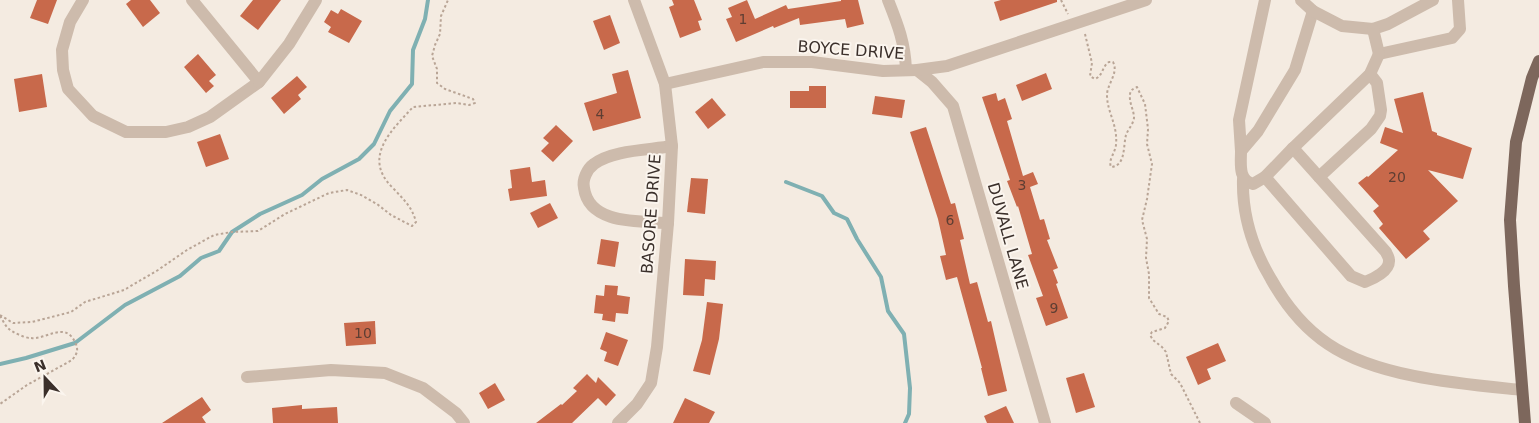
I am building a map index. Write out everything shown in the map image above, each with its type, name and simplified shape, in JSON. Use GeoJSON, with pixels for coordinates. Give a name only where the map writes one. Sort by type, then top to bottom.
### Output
{"type":"FeatureCollection","features":[{"type":"Feature","properties":{"kind":"main road"},"geometry":{"type":"LineString","coordinates":[[1525,423],[1510,220],[1516,142],[1532,78],[1539,61]]}},
{"type":"Feature","properties":{"kind":"street"},"geometry":{"type":"LineString","coordinates":[[83,0],[70,22],[62,50],[63,70],[68,89],[93,116],[126,132],[166,132],[188,127],[210,117],[259,82],[289,44],[316,0]]}},
{"type":"Feature","properties":{"kind":"street"},"geometry":{"type":"LineString","coordinates":[[192,0],[259,82]]}},
{"type":"Feature","properties":{"kind":"street","name":"BASORE DRIVE"},"geometry":{"type":"LineString","coordinates":[[618,423],[637,404],[651,383],[657,347],[668,223],[672,146],[665,84],[634,0]]}},
{"type":"Feature","properties":{"kind":"street"},"geometry":{"type":"LineString","coordinates":[[888,0],[900,29],[912,70]]}},
{"type":"Feature","properties":{"kind":"street","name":"BOYCE DRIVE"},"geometry":{"type":"LineString","coordinates":[[665,84],[763,62],[812,62],[883,71],[947,66],[1146,0]]}},
{"type":"Feature","properties":{"kind":"street"},"geometry":{"type":"LineString","coordinates":[[1265,0],[1239,120],[1243,179],[1242,198],[1247,222],[1260,261],[1277,290],[1303,323],[1329,344],[1365,362],[1414,375],[1458,383],[1522,390]]}},
{"type":"Feature","properties":{"kind":"street"},"geometry":{"type":"LineString","coordinates":[[1301,0],[1314,11],[1342,26],[1373,29],[1388,24],[1432,0]]}},
{"type":"Feature","properties":{"kind":"street"},"geometry":{"type":"LineString","coordinates":[[1380,54],[1452,38],[1460,29],[1458,0]]}},
{"type":"Feature","properties":{"kind":"street"},"geometry":{"type":"LineString","coordinates":[[1241,151],[1258,131],[1295,70],[1314,11]]}},
{"type":"Feature","properties":{"kind":"street"},"geometry":{"type":"LineString","coordinates":[[1243,179],[1253,184],[1265,177],[1370,74],[1380,54],[1373,29]]}},
{"type":"Feature","properties":{"kind":"street","name":"DUVALL LANE"},"geometry":{"type":"LineString","coordinates":[[912,70],[932,82],[953,106],[1046,423]]}},
{"type":"Feature","properties":{"kind":"street"},"geometry":{"type":"LineString","coordinates":[[1319,177],[1377,122],[1380,110],[1377,84],[1370,74]]}},
{"type":"Feature","properties":{"kind":"street"},"geometry":{"type":"LineString","coordinates":[[668,223],[617,219],[600,212],[588,203],[583,183],[592,165],[602,159],[613,155],[672,146]]}},
{"type":"Feature","properties":{"kind":"street"},"geometry":{"type":"LineString","coordinates":[[1265,177],[1351,276],[1365,282],[1376,278],[1388,264],[1389,260],[1386,252],[1293,148]]}},
{"type":"Feature","properties":{"kind":"street"},"geometry":{"type":"LineString","coordinates":[[248,377],[331,370],[385,373],[423,388],[456,413],[464,423]]}},
{"type":"Feature","properties":{"kind":"street"},"geometry":{"type":"LineString","coordinates":[[1236,403],[1265,423]]}},
{"type":"Feature","properties":{"kind":"path"},"geometry":{"type":"LineString","coordinates":[[0,315],[13,323],[32,322],[71,312],[85,302],[124,290],[214,235],[258,231],[285,214],[329,193],[347,190],[361,195],[391,215],[412,226],[416,222],[411,208],[386,180],[378,160],[380,149],[389,134],[412,107],[469,104],[475,102],[446,89],[437,82],[437,69],[432,56],[440,34],[441,16],[448,0]]}},
{"type":"Feature","properties":{"kind":"path"},"geometry":{"type":"LineString","coordinates":[[1061,0],[1070,18],[1076,20],[1085,32],[1092,59],[1090,76],[1095,79],[1099,77],[1105,65],[1109,62],[1113,62],[1115,67],[1107,93],[1116,129],[1116,146],[1109,162],[1111,167],[1117,166],[1122,159],[1125,137],[1134,120],[1134,110],[1129,97],[1134,88],[1137,87],[1145,104],[1148,129],[1147,144],[1152,164],[1142,220],[1147,239],[1146,258],[1149,274],[1149,298],[1159,314],[1167,317],[1169,321],[1165,328],[1152,332],[1150,335],[1152,340],[1166,352],[1171,374],[1184,389],[1200,423]]}},
{"type":"Feature","properties":{"kind":"path"},"geometry":{"type":"LineString","coordinates":[[0,315],[9,330],[30,339],[60,332],[67,333],[72,336],[78,348],[72,360],[27,385],[0,404]]}},
{"type":"Feature","properties":{"kind":"building"},"geometry":{"type":"Polygon","coordinates":[[[37,0],[57,0],[48,24],[30,18],[37,0]]]}},
{"type":"Feature","properties":{"kind":"building"},"geometry":{"type":"Polygon","coordinates":[[[131,0],[150,0],[160,13],[143,27],[126,4],[131,0]]]}},
{"type":"Feature","properties":{"kind":"building"},"geometry":{"type":"Polygon","coordinates":[[[253,0],[281,0],[258,30],[240,16],[253,0]]]}},
{"type":"Feature","properties":{"kind":"building"},"geometry":{"type":"Polygon","coordinates":[[[672,0],[694,0],[702,20],[698,21],[701,30],[680,38],[669,7],[674,5],[672,0]]]}},
{"type":"Feature","properties":{"kind":"building"},"geometry":{"type":"Polygon","coordinates":[[[747,0],[755,19],[786,5],[788,9],[841,0],[858,0],[864,24],[847,28],[845,19],[800,25],[799,18],[774,28],[773,26],[736,42],[726,19],[732,17],[728,8],[747,0]]]}},
{"type":"Feature","properties":{"kind":"building"},"geometry":{"type":"Polygon","coordinates":[[[1001,0],[1057,0],[1057,2],[1000,21],[994,2],[1001,0]]]}},
{"type":"Feature","properties":{"kind":"building"},"geometry":{"type":"Polygon","coordinates":[[[341,9],[362,21],[349,43],[328,32],[331,27],[324,22],[331,10],[338,14],[341,9]]]}},
{"type":"Feature","properties":{"kind":"building"},"geometry":{"type":"Polygon","coordinates":[[[610,15],[620,43],[604,50],[593,21],[610,15]]]}},
{"type":"Feature","properties":{"kind":"building"},"geometry":{"type":"Polygon","coordinates":[[[198,54],[216,75],[209,81],[214,86],[206,93],[184,67],[198,54]]]}},
{"type":"Feature","properties":{"kind":"building"},"geometry":{"type":"Polygon","coordinates":[[[628,70],[641,118],[593,131],[584,103],[617,93],[612,74],[628,70]]]}},
{"type":"Feature","properties":{"kind":"building"},"geometry":{"type":"Polygon","coordinates":[[[1046,73],[1052,89],[1022,101],[1016,85],[1046,73]]]}},
{"type":"Feature","properties":{"kind":"building"},"geometry":{"type":"Polygon","coordinates":[[[42,74],[47,107],[19,112],[14,79],[42,74]]]}},
{"type":"Feature","properties":{"kind":"building"},"geometry":{"type":"Polygon","coordinates":[[[297,76],[307,87],[298,95],[301,99],[284,114],[271,98],[297,76]]]}},
{"type":"Feature","properties":{"kind":"building"},"geometry":{"type":"Polygon","coordinates":[[[809,86],[826,86],[826,108],[790,108],[790,91],[809,91],[809,86]]]}},
{"type":"Feature","properties":{"kind":"building"},"geometry":{"type":"Polygon","coordinates":[[[1423,92],[1432,131],[1437,133],[1437,135],[1472,148],[1463,179],[1428,170],[1458,201],[1423,231],[1430,239],[1406,259],[1379,228],[1383,224],[1373,211],[1379,206],[1358,183],[1368,177],[1398,150],[1380,143],[1385,127],[1403,133],[1394,99],[1423,92]]]}},
{"type":"Feature","properties":{"kind":"building"},"geometry":{"type":"Polygon","coordinates":[[[996,93],[998,101],[1005,98],[1012,119],[1007,121],[1023,176],[1033,172],[1038,184],[1030,187],[1040,220],[1044,219],[1050,239],[1047,240],[1058,268],[1053,270],[1068,318],[1046,326],[1036,298],[1043,296],[1028,255],[1032,254],[1018,206],[1007,181],[1010,180],[982,97],[996,93]]]}},
{"type":"Feature","properties":{"kind":"building"},"geometry":{"type":"Polygon","coordinates":[[[875,96],[905,100],[902,118],[872,114],[875,96]]]}},
{"type":"Feature","properties":{"kind":"building"},"geometry":{"type":"Polygon","coordinates":[[[712,98],[726,115],[708,129],[695,112],[712,98]]]}},
{"type":"Feature","properties":{"kind":"building"},"geometry":{"type":"Polygon","coordinates":[[[556,125],[573,141],[553,162],[541,151],[549,143],[543,138],[556,125]]]}},
{"type":"Feature","properties":{"kind":"building"},"geometry":{"type":"Polygon","coordinates":[[[926,127],[951,204],[955,203],[964,239],[960,240],[970,284],[977,282],[988,322],[991,321],[1007,391],[988,396],[957,277],[946,280],[940,256],[946,255],[938,219],[910,132],[926,127]]]}},
{"type":"Feature","properties":{"kind":"building"},"geometry":{"type":"Polygon","coordinates":[[[220,134],[229,159],[206,167],[197,142],[220,134]]]}},
{"type":"Feature","properties":{"kind":"building"},"geometry":{"type":"Polygon","coordinates":[[[530,167],[532,182],[545,180],[547,196],[510,201],[508,189],[512,188],[510,170],[530,167]]]}},
{"type":"Feature","properties":{"kind":"building"},"geometry":{"type":"Polygon","coordinates":[[[691,178],[708,179],[705,214],[687,212],[691,178]]]}},
{"type":"Feature","properties":{"kind":"building"},"geometry":{"type":"Polygon","coordinates":[[[550,203],[558,218],[538,228],[530,213],[550,203]]]}},
{"type":"Feature","properties":{"kind":"building"},"geometry":{"type":"Polygon","coordinates":[[[601,239],[619,242],[615,267],[597,264],[601,239]]]}},
{"type":"Feature","properties":{"kind":"building"},"geometry":{"type":"Polygon","coordinates":[[[685,259],[716,261],[715,280],[705,279],[704,296],[683,295],[685,259]]]}},
{"type":"Feature","properties":{"kind":"building"},"geometry":{"type":"Polygon","coordinates":[[[605,285],[618,286],[617,295],[630,297],[628,314],[616,313],[615,322],[602,320],[603,314],[594,313],[596,295],[604,296],[605,285]]]}},
{"type":"Feature","properties":{"kind":"building"},"geometry":{"type":"Polygon","coordinates":[[[707,302],[723,304],[719,339],[710,375],[693,371],[702,340],[707,302]]]}},
{"type":"Feature","properties":{"kind":"building"},"geometry":{"type":"Polygon","coordinates":[[[375,321],[376,344],[346,346],[344,323],[375,321]]]}},
{"type":"Feature","properties":{"kind":"building"},"geometry":{"type":"Polygon","coordinates":[[[606,332],[628,340],[618,366],[604,361],[607,352],[600,349],[606,332]]]}},
{"type":"Feature","properties":{"kind":"building"},"geometry":{"type":"Polygon","coordinates":[[[1218,343],[1226,361],[1207,369],[1211,379],[1198,385],[1186,357],[1218,343]]]}},
{"type":"Feature","properties":{"kind":"building"},"geometry":{"type":"Polygon","coordinates":[[[1084,373],[1095,407],[1076,413],[1066,378],[1084,373]]]}},
{"type":"Feature","properties":{"kind":"building"},"geometry":{"type":"Polygon","coordinates":[[[587,374],[596,383],[598,377],[616,395],[606,406],[598,398],[572,423],[536,423],[562,405],[577,391],[573,388],[587,374]]]}},
{"type":"Feature","properties":{"kind":"building"},"geometry":{"type":"Polygon","coordinates":[[[495,383],[505,400],[488,409],[479,393],[495,383]]]}},
{"type":"Feature","properties":{"kind":"building"},"geometry":{"type":"Polygon","coordinates":[[[202,397],[211,410],[202,417],[206,423],[162,423],[202,397]]]}},
{"type":"Feature","properties":{"kind":"building"},"geometry":{"type":"Polygon","coordinates":[[[685,398],[715,412],[709,423],[673,423],[685,398]]]}},
{"type":"Feature","properties":{"kind":"building"},"geometry":{"type":"Polygon","coordinates":[[[302,405],[302,409],[337,407],[338,423],[273,423],[272,408],[302,405]]]}},
{"type":"Feature","properties":{"kind":"building"},"geometry":{"type":"Polygon","coordinates":[[[1006,406],[1014,423],[987,423],[984,416],[1006,406]]]}},
{"type":"Feature","properties":{"kind":"waterway"},"geometry":{"type":"LineString","coordinates":[[0,364],[75,343],[125,305],[180,276],[201,258],[219,251],[232,232],[260,214],[302,195],[322,179],[359,159],[374,144],[390,111],[412,84],[413,50],[425,19],[428,0]]}},
{"type":"Feature","properties":{"kind":"waterway"},"geometry":{"type":"LineString","coordinates":[[786,182],[822,196],[834,213],[847,219],[881,277],[888,311],[904,334],[910,388],[909,414],[905,423]]}}]}
